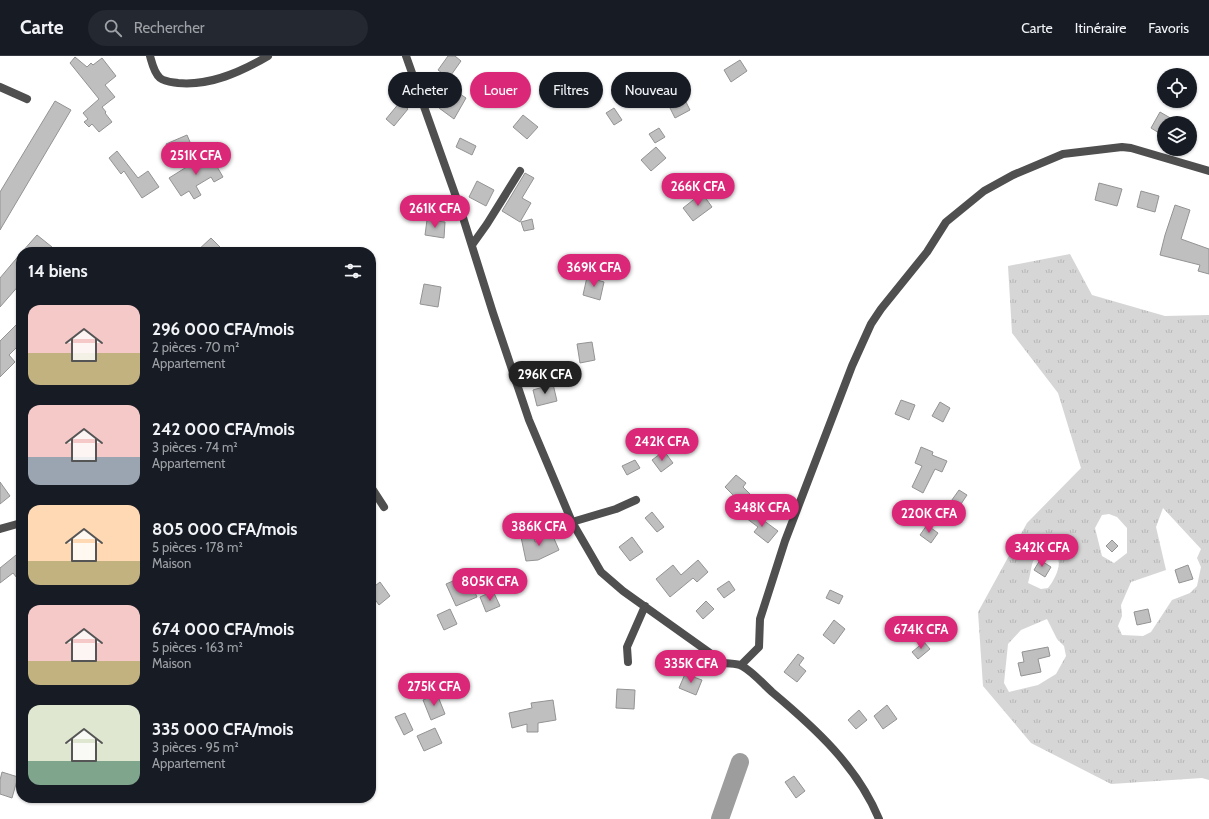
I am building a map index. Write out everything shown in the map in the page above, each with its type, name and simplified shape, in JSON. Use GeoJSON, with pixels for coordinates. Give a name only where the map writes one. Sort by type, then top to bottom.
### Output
{"type":"FeatureCollection","features":[{"type":"Feature","properties":{"kind":"street"},"geometry":{"type":"LineString","coordinates":[[150,56],[155,72],[161,78],[168,82],[184,83],[208,82],[229,75],[268,56]]}},
{"type":"Feature","properties":{"kind":"street"},"geometry":{"type":"LineString","coordinates":[[406,56],[472,245],[529,420],[572,522],[601,572],[724,663],[741,665],[794,711],[826,741],[856,776],[870,797],[879,819]]}},
{"type":"Feature","properties":{"kind":"street"},"geometry":{"type":"LineString","coordinates":[[0,88],[27,99]]}},
{"type":"Feature","properties":{"kind":"street"},"geometry":{"type":"LineString","coordinates":[[741,665],[759,647],[760,619],[785,541],[852,366],[871,324],[881,309],[927,252],[946,222],[984,191],[1013,175],[1063,154],[1122,147],[1209,171]]}},
{"type":"Feature","properties":{"kind":"street"},"geometry":{"type":"LineString","coordinates":[[472,245],[520,171]]}},
{"type":"Feature","properties":{"kind":"street"},"geometry":{"type":"LineString","coordinates":[[376,495],[384,507]]}},
{"type":"Feature","properties":{"kind":"street"},"geometry":{"type":"LineString","coordinates":[[572,522],[616,509],[636,500]]}},
{"type":"Feature","properties":{"kind":"street"},"geometry":{"type":"LineString","coordinates":[[0,529],[16,524]]}},
{"type":"Feature","properties":{"kind":"street"},"geometry":{"type":"LineString","coordinates":[[628,662],[627,647],[645,606]]}},
{"type":"Feature","properties":{"kind":"green space"},"geometry":{"type":"Polygon","coordinates":[[[1070,254],[1092,295],[1165,316],[1209,315],[1209,780],[1202,778],[1111,784],[1031,743],[983,686],[978,612],[1027,523],[1081,468],[1058,393],[1012,333],[1008,266],[1070,254]],[[1163,508],[1156,527],[1166,570],[1131,582],[1121,605],[1122,616],[1118,626],[1122,635],[1143,636],[1151,632],[1172,600],[1190,593],[1197,586],[1201,567],[1197,558],[1201,549],[1163,508]],[[1109,514],[1102,515],[1095,528],[1102,556],[1114,563],[1127,553],[1127,528],[1117,517],[1109,514]],[[1046,550],[1041,553],[1032,563],[1028,583],[1041,589],[1048,588],[1055,578],[1059,566],[1059,560],[1053,552],[1046,550]],[[1047,619],[1021,630],[1008,644],[1004,683],[1009,692],[1038,685],[1056,674],[1066,656],[1064,646],[1057,639],[1047,619]]]}},
{"type":"Feature","properties":{"kind":"building"},"geometry":{"type":"Polygon","coordinates":[[[448,56],[455,56],[461,61],[453,72],[441,72],[438,70],[448,56]]]}},
{"type":"Feature","properties":{"kind":"building"},"geometry":{"type":"Polygon","coordinates":[[[75,57],[87,67],[91,63],[93,65],[102,58],[116,76],[105,85],[115,97],[102,107],[112,122],[99,132],[92,124],[89,127],[84,122],[88,119],[83,113],[99,99],[70,63],[75,57]]]}},
{"type":"Feature","properties":{"kind":"building"},"geometry":{"type":"Polygon","coordinates":[[[740,60],[747,71],[731,82],[724,70],[740,60]]]}},
{"type":"Feature","properties":{"kind":"building"},"geometry":{"type":"Polygon","coordinates":[[[462,95],[466,98],[462,105],[462,95]]]}},
{"type":"Feature","properties":{"kind":"building"},"geometry":{"type":"Polygon","coordinates":[[[55,101],[71,110],[0,230],[0,192],[55,101]]]}},
{"type":"Feature","properties":{"kind":"building"},"geometry":{"type":"Polygon","coordinates":[[[395,108],[408,109],[394,126],[386,119],[395,108]]]}},
{"type":"Feature","properties":{"kind":"building"},"geometry":{"type":"Polygon","coordinates":[[[439,108],[460,108],[454,119],[439,108]]]}},
{"type":"Feature","properties":{"kind":"building"},"geometry":{"type":"Polygon","coordinates":[[[614,108],[622,120],[614,125],[606,113],[614,108]]]}},
{"type":"Feature","properties":{"kind":"building"},"geometry":{"type":"Polygon","coordinates":[[[670,108],[689,108],[690,110],[675,118],[670,108]]]}},
{"type":"Feature","properties":{"kind":"building"},"geometry":{"type":"Polygon","coordinates":[[[1160,112],[1167,116],[1158,116],[1160,112]]]}},
{"type":"Feature","properties":{"kind":"building"},"geometry":{"type":"Polygon","coordinates":[[[523,115],[538,127],[527,139],[513,127],[523,115]]]}},
{"type":"Feature","properties":{"kind":"building"},"geometry":{"type":"Polygon","coordinates":[[[1157,117],[1157,132],[1151,128],[1157,117]]]}},
{"type":"Feature","properties":{"kind":"building"},"geometry":{"type":"Polygon","coordinates":[[[659,128],[665,137],[655,143],[649,134],[659,128]]]}},
{"type":"Feature","properties":{"kind":"building"},"geometry":{"type":"Polygon","coordinates":[[[187,135],[193,149],[173,158],[166,144],[187,135]]]}},
{"type":"Feature","properties":{"kind":"building"},"geometry":{"type":"Polygon","coordinates":[[[460,138],[476,146],[472,155],[456,147],[460,138]]]}},
{"type":"Feature","properties":{"kind":"building"},"geometry":{"type":"Polygon","coordinates":[[[656,147],[666,158],[651,171],[641,160],[656,147]]]}},
{"type":"Feature","properties":{"kind":"building"},"geometry":{"type":"Polygon","coordinates":[[[117,151],[138,178],[148,171],[159,187],[142,198],[124,171],[121,174],[109,158],[117,151]]]}},
{"type":"Feature","properties":{"kind":"building"},"geometry":{"type":"Polygon","coordinates":[[[209,153],[223,177],[214,182],[211,177],[196,186],[201,195],[194,199],[189,191],[181,196],[169,178],[209,153]]]}},
{"type":"Feature","properties":{"kind":"building"},"geometry":{"type":"Polygon","coordinates":[[[525,173],[534,178],[522,198],[531,203],[520,222],[502,211],[525,173]]]}},
{"type":"Feature","properties":{"kind":"building"},"geometry":{"type":"Polygon","coordinates":[[[477,181],[494,190],[486,206],[469,197],[477,181]]]}},
{"type":"Feature","properties":{"kind":"building"},"geometry":{"type":"Polygon","coordinates":[[[1099,183],[1122,189],[1117,206],[1095,200],[1099,183]]]}},
{"type":"Feature","properties":{"kind":"building"},"geometry":{"type":"Polygon","coordinates":[[[1141,191],[1159,196],[1155,212],[1137,207],[1141,191]]]}},
{"type":"Feature","properties":{"kind":"building"},"geometry":{"type":"Polygon","coordinates":[[[702,193],[712,207],[693,221],[683,208],[702,193]]]}},
{"type":"Feature","properties":{"kind":"building"},"geometry":{"type":"Polygon","coordinates":[[[1175,205],[1190,210],[1181,239],[1209,249],[1209,274],[1198,271],[1200,265],[1160,255],[1175,205]]]}},
{"type":"Feature","properties":{"kind":"building"},"geometry":{"type":"Polygon","coordinates":[[[532,219],[534,229],[524,231],[521,222],[532,219]]]}},
{"type":"Feature","properties":{"kind":"building"},"geometry":{"type":"Polygon","coordinates":[[[427,220],[445,222],[444,238],[425,235],[427,220]]]}},
{"type":"Feature","properties":{"kind":"building"},"geometry":{"type":"Polygon","coordinates":[[[37,235],[52,247],[26,247],[37,235]]]}},
{"type":"Feature","properties":{"kind":"building"},"geometry":{"type":"Polygon","coordinates":[[[211,238],[220,247],[201,247],[211,238]]]}},
{"type":"Feature","properties":{"kind":"building"},"geometry":{"type":"Polygon","coordinates":[[[16,259],[16,289],[0,307],[0,278],[16,259]]]}},
{"type":"Feature","properties":{"kind":"building"},"geometry":{"type":"Polygon","coordinates":[[[587,277],[604,282],[600,300],[583,295],[587,277]]]}},
{"type":"Feature","properties":{"kind":"building"},"geometry":{"type":"Polygon","coordinates":[[[424,284],[441,287],[438,307],[420,304],[424,284]]]}},
{"type":"Feature","properties":{"kind":"building"},"geometry":{"type":"Polygon","coordinates":[[[16,325],[16,348],[9,355],[15,362],[0,377],[0,341],[16,325]]]}},
{"type":"Feature","properties":{"kind":"building"},"geometry":{"type":"Polygon","coordinates":[[[592,342],[595,360],[580,363],[577,344],[592,342]]]}},
{"type":"Feature","properties":{"kind":"building"},"geometry":{"type":"Polygon","coordinates":[[[553,384],[557,401],[537,406],[533,390],[553,384]]]}},
{"type":"Feature","properties":{"kind":"building"},"geometry":{"type":"Polygon","coordinates":[[[901,400],[915,405],[909,420],[895,414],[901,400]]]}},
{"type":"Feature","properties":{"kind":"building"},"geometry":{"type":"Polygon","coordinates":[[[940,402],[950,408],[943,422],[932,416],[940,402]]]}},
{"type":"Feature","properties":{"kind":"building"},"geometry":{"type":"Polygon","coordinates":[[[921,447],[933,452],[932,455],[947,461],[942,472],[935,469],[923,493],[912,487],[922,466],[915,463],[921,447]]]}},
{"type":"Feature","properties":{"kind":"building"},"geometry":{"type":"Polygon","coordinates":[[[664,451],[673,463],[661,472],[652,460],[664,451]]]}},
{"type":"Feature","properties":{"kind":"building"},"geometry":{"type":"Polygon","coordinates":[[[635,460],[640,468],[627,475],[622,466],[635,460]]]}},
{"type":"Feature","properties":{"kind":"building"},"geometry":{"type":"Polygon","coordinates":[[[736,475],[746,483],[743,487],[753,497],[744,506],[725,487],[736,475]]]}},
{"type":"Feature","properties":{"kind":"building"},"geometry":{"type":"Polygon","coordinates":[[[0,482],[10,496],[0,504],[0,482]]]}},
{"type":"Feature","properties":{"kind":"building"},"geometry":{"type":"Polygon","coordinates":[[[959,490],[967,495],[957,510],[949,504],[959,490]]]}},
{"type":"Feature","properties":{"kind":"building"},"geometry":{"type":"Polygon","coordinates":[[[652,512],[664,527],[657,532],[645,518],[652,512]]]}},
{"type":"Feature","properties":{"kind":"building"},"geometry":{"type":"Polygon","coordinates":[[[752,512],[778,531],[768,543],[754,532],[758,527],[746,518],[752,512]]]}},
{"type":"Feature","properties":{"kind":"building"},"geometry":{"type":"Polygon","coordinates":[[[927,525],[938,533],[931,543],[920,535],[927,525]]]}},
{"type":"Feature","properties":{"kind":"building"},"geometry":{"type":"Polygon","coordinates":[[[533,534],[535,542],[552,534],[559,550],[538,560],[526,561],[521,537],[533,534]]]}},
{"type":"Feature","properties":{"kind":"building"},"geometry":{"type":"Polygon","coordinates":[[[632,537],[643,552],[630,561],[619,547],[632,537]]]}},
{"type":"Feature","properties":{"kind":"building"},"geometry":{"type":"Polygon","coordinates":[[[1112,540],[1118,546],[1112,552],[1106,546],[1112,540]]]}},
{"type":"Feature","properties":{"kind":"building"},"geometry":{"type":"Polygon","coordinates":[[[16,555],[16,577],[13,573],[0,583],[0,568],[16,555]]]}},
{"type":"Feature","properties":{"kind":"building"},"geometry":{"type":"Polygon","coordinates":[[[698,560],[708,572],[697,582],[693,578],[670,597],[656,579],[673,565],[681,575],[698,560]]]}},
{"type":"Feature","properties":{"kind":"building"},"geometry":{"type":"Polygon","coordinates":[[[1040,560],[1051,567],[1045,577],[1034,570],[1040,560]]]}},
{"type":"Feature","properties":{"kind":"building"},"geometry":{"type":"Polygon","coordinates":[[[1188,565],[1193,579],[1179,583],[1175,570],[1188,565]]]}},
{"type":"Feature","properties":{"kind":"building"},"geometry":{"type":"Polygon","coordinates":[[[467,575],[477,597],[456,606],[446,584],[467,575]]]}},
{"type":"Feature","properties":{"kind":"building"},"geometry":{"type":"Polygon","coordinates":[[[729,581],[735,590],[724,598],[717,589],[729,581]]]}},
{"type":"Feature","properties":{"kind":"building"},"geometry":{"type":"Polygon","coordinates":[[[380,582],[390,596],[379,605],[376,601],[376,585],[380,582]]]}},
{"type":"Feature","properties":{"kind":"building"},"geometry":{"type":"Polygon","coordinates":[[[830,590],[843,596],[839,604],[826,598],[830,590]]]}},
{"type":"Feature","properties":{"kind":"building"},"geometry":{"type":"Polygon","coordinates":[[[493,591],[500,606],[486,612],[480,597],[493,591]]]}},
{"type":"Feature","properties":{"kind":"building"},"geometry":{"type":"Polygon","coordinates":[[[706,601],[714,609],[703,619],[696,611],[706,601]]]}},
{"type":"Feature","properties":{"kind":"building"},"geometry":{"type":"Polygon","coordinates":[[[450,609],[457,624],[444,630],[437,615],[450,609]]]}},
{"type":"Feature","properties":{"kind":"building"},"geometry":{"type":"Polygon","coordinates":[[[1148,609],[1151,622],[1137,625],[1134,612],[1148,609]]]}},
{"type":"Feature","properties":{"kind":"building"},"geometry":{"type":"Polygon","coordinates":[[[834,620],[845,629],[834,644],[823,635],[834,620]]]}},
{"type":"Feature","properties":{"kind":"building"},"geometry":{"type":"Polygon","coordinates":[[[924,642],[930,649],[918,659],[912,652],[924,642]]]}},
{"type":"Feature","properties":{"kind":"building"},"geometry":{"type":"Polygon","coordinates":[[[1048,647],[1050,656],[1038,659],[1041,672],[1021,676],[1018,663],[1024,662],[1022,652],[1048,647]]]}},
{"type":"Feature","properties":{"kind":"building"},"geometry":{"type":"Polygon","coordinates":[[[798,654],[804,658],[799,665],[806,671],[797,682],[784,672],[798,654]]]}},
{"type":"Feature","properties":{"kind":"building"},"geometry":{"type":"Polygon","coordinates":[[[685,674],[702,680],[696,695],[679,688],[685,674]]]}},
{"type":"Feature","properties":{"kind":"building"},"geometry":{"type":"Polygon","coordinates":[[[617,689],[635,690],[634,709],[616,708],[617,689]]]}},
{"type":"Feature","properties":{"kind":"building"},"geometry":{"type":"Polygon","coordinates":[[[437,694],[445,714],[431,720],[423,700],[437,694]]]}},
{"type":"Feature","properties":{"kind":"building"},"geometry":{"type":"Polygon","coordinates":[[[553,700],[556,720],[538,723],[538,732],[527,732],[527,724],[512,728],[509,713],[532,708],[531,703],[553,700]]]}},
{"type":"Feature","properties":{"kind":"building"},"geometry":{"type":"Polygon","coordinates":[[[887,705],[897,719],[883,729],[874,716],[887,705]]]}},
{"type":"Feature","properties":{"kind":"building"},"geometry":{"type":"Polygon","coordinates":[[[859,710],[867,720],[856,729],[848,720],[859,710]]]}},
{"type":"Feature","properties":{"kind":"building"},"geometry":{"type":"Polygon","coordinates":[[[405,713],[413,730],[404,735],[395,717],[405,713]]]}},
{"type":"Feature","properties":{"kind":"building"},"geometry":{"type":"Polygon","coordinates":[[[435,728],[442,743],[424,751],[417,736],[435,728]]]}},
{"type":"Feature","properties":{"kind":"building"},"geometry":{"type":"Polygon","coordinates":[[[2,772],[16,776],[16,784],[12,798],[0,794],[0,780],[2,772]]]}},
{"type":"Feature","properties":{"kind":"building"},"geometry":{"type":"Polygon","coordinates":[[[794,776],[805,791],[796,798],[785,782],[794,776]]]}},
{"type":"Feature","properties":{"kind":"waterway"},"geometry":{"type":"LineString","coordinates":[[720,819],[740,762]]}}]}
